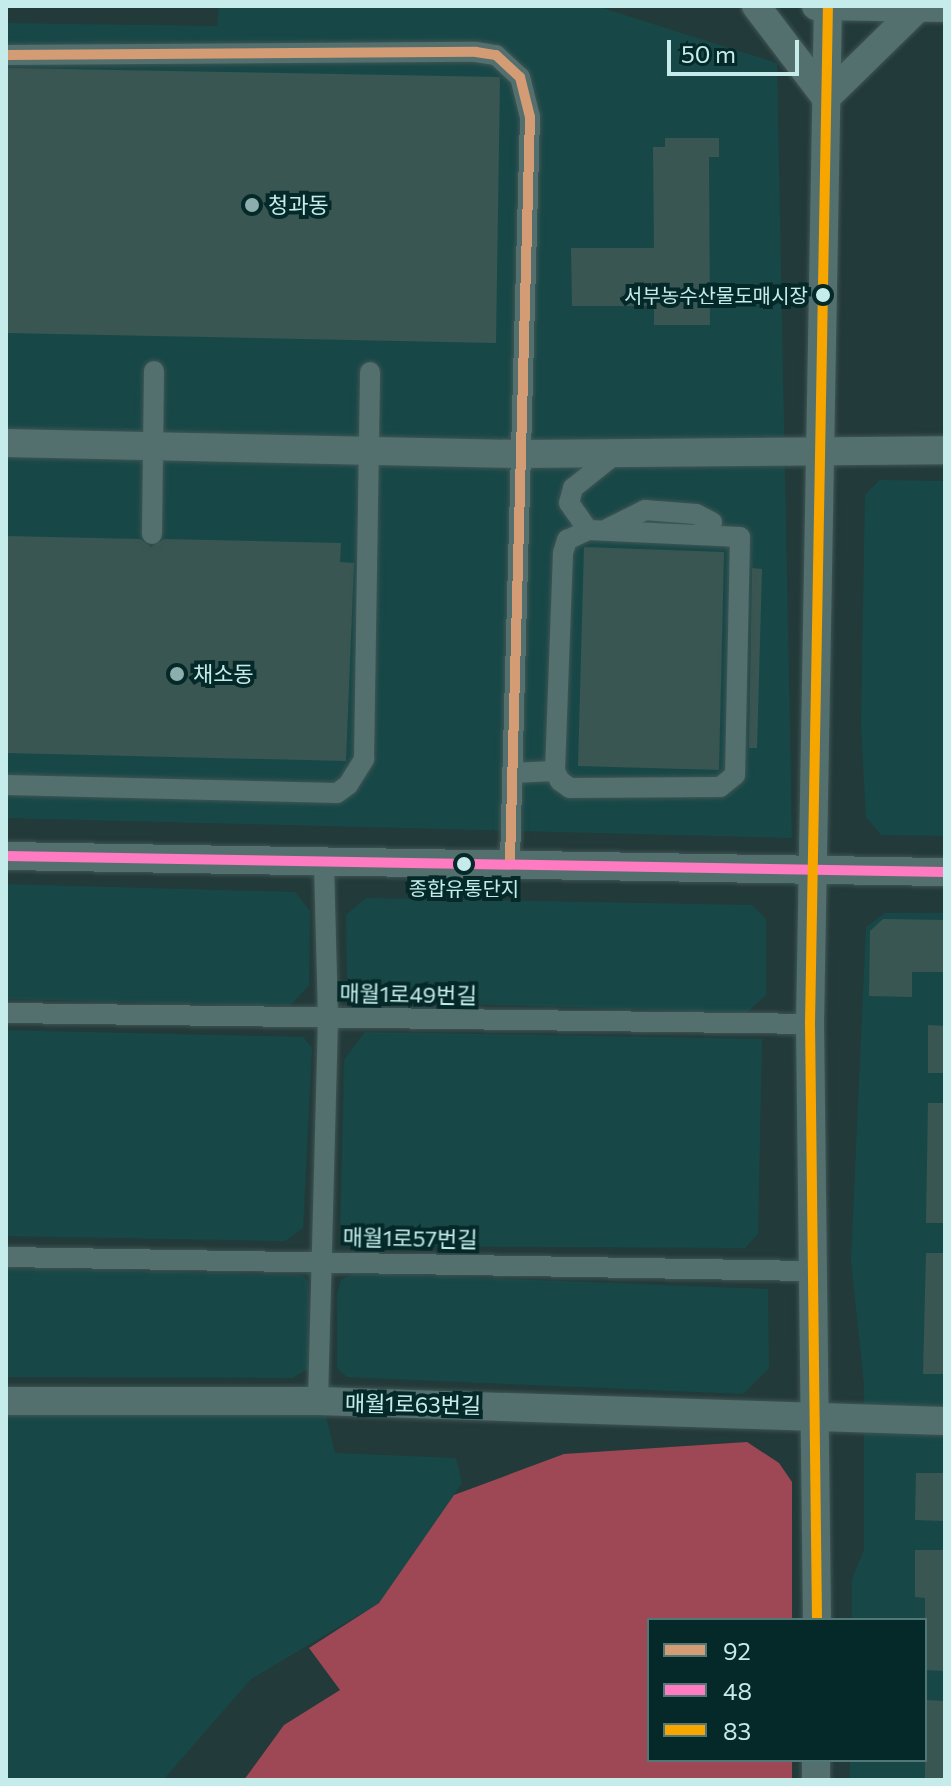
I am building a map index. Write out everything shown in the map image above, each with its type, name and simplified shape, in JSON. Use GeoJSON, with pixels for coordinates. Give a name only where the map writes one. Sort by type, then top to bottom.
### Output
{"type":"FeatureCollection","features":[{"type":"Feature","properties":{"kind":"street"},"geometry":{"type":"LineString","coordinates":[[756,6],[826,98]]}},
{"type":"Feature","properties":{"kind":"street"},"geometry":{"type":"LineString","coordinates":[[816,6],[932,8]]}},
{"type":"Feature","properties":{"kind":"street"},"geometry":{"type":"LineString","coordinates":[[817,1618],[819,1413],[812,1271],[810,1024],[828,7]]}},
{"type":"Feature","properties":{"kind":"street"},"geometry":{"type":"LineString","coordinates":[[826,98],[932,8]]}},
{"type":"Feature","properties":{"kind":"street"},"geometry":{"type":"LineString","coordinates":[[6,55],[476,52],[510,63],[520,77],[530,117],[510,863]]}},
{"type":"Feature","properties":{"kind":"street"},"geometry":{"type":"LineString","coordinates":[[152,534],[154,371]]}},
{"type":"Feature","properties":{"kind":"street"},"geometry":{"type":"LineString","coordinates":[[6,785],[337,793],[348,785],[364,759],[370,372]]}},
{"type":"Feature","properties":{"kind":"street"},"geometry":{"type":"LineString","coordinates":[[6,443],[519,454],[945,450]]}},
{"type":"Feature","properties":{"kind":"street"},"geometry":{"type":"LineString","coordinates":[[618,452],[573,488],[569,503],[595,530],[740,537],[735,775],[710,788],[570,788],[555,771],[563,553],[567,540],[595,530],[645,510],[696,514],[712,522]]}},
{"type":"Feature","properties":{"kind":"street"},"geometry":{"type":"LineString","coordinates":[[512,773],[555,771]]}},
{"type":"Feature","properties":{"kind":"street"},"geometry":{"type":"LineString","coordinates":[[6,856],[945,872]]}},
{"type":"Feature","properties":{"kind":"street"},"geometry":{"type":"LineString","coordinates":[[318,1401],[328,1017],[324,863]]}},
{"type":"Feature","properties":{"kind":"street","name":"매월1로49번길"},"geometry":{"type":"LineString","coordinates":[[6,1013],[810,1024]]}},
{"type":"Feature","properties":{"kind":"street","name":"매월1로57번길"},"geometry":{"type":"LineString","coordinates":[[6,1257],[322,1259],[812,1271]]}},
{"type":"Feature","properties":{"kind":"street","name":"매월1로63번길"},"geometry":{"type":"LineString","coordinates":[[6,1401],[318,1401],[819,1413],[945,1421]]}},
{"type":"Feature","properties":{"kind":"shaded area"},"geometry":{"type":"Polygon","coordinates":[[[219,6],[596,6],[777,63],[792,838],[6,818],[6,23],[217,26],[219,6]]]}},
{"type":"Feature","properties":{"kind":"shaded area"},"geometry":{"type":"Polygon","coordinates":[[[880,480],[945,481],[945,836],[881,835],[866,817],[861,726],[865,495],[880,480]]]}},
{"type":"Feature","properties":{"kind":"shaded area"},"geometry":{"type":"Polygon","coordinates":[[[6,884],[295,892],[310,911],[309,985],[290,1006],[6,999],[6,884]]]}},
{"type":"Feature","properties":{"kind":"shaded area"},"geometry":{"type":"Polygon","coordinates":[[[366,898],[752,905],[766,919],[766,995],[746,1013],[373,1001],[347,977],[346,915],[366,898]]]}},
{"type":"Feature","properties":{"kind":"shaded area"},"geometry":{"type":"Polygon","coordinates":[[[885,913],[945,913],[945,1780],[850,1780],[850,1762],[927,1762],[927,1618],[852,1618],[852,1579],[864,1550],[864,1385],[851,1260],[866,927],[885,913]]]}},
{"type":"Feature","properties":{"kind":"shaded area"},"geometry":{"type":"Polygon","coordinates":[[[6,1030],[303,1037],[312,1048],[303,1228],[285,1241],[6,1236],[6,1030]]]}},
{"type":"Feature","properties":{"kind":"shaded area"},"geometry":{"type":"Polygon","coordinates":[[[365,1032],[762,1039],[758,1234],[745,1248],[340,1246],[344,1060],[365,1032]]]}},
{"type":"Feature","properties":{"kind":"shaded area"},"geometry":{"type":"Polygon","coordinates":[[[6,1268],[302,1275],[308,1281],[309,1369],[292,1378],[6,1377],[6,1268]]]}},
{"type":"Feature","properties":{"kind":"shaded area"},"geometry":{"type":"Polygon","coordinates":[[[354,1273],[768,1289],[769,1368],[743,1394],[347,1377],[337,1368],[337,1294],[341,1280],[354,1273]]]}},
{"type":"Feature","properties":{"kind":"shaded area"},"geometry":{"type":"Polygon","coordinates":[[[6,1412],[326,1416],[335,1453],[456,1458],[462,1483],[379,1603],[251,1679],[163,1780],[6,1780],[6,1412]]]}},
{"type":"Feature","properties":{"kind":"shaded area"},"geometry":{"type":"Polygon","coordinates":[[[747,1442],[779,1463],[792,1482],[792,1618],[647,1618],[647,1762],[792,1762],[792,1780],[244,1780],[284,1725],[340,1690],[309,1648],[379,1603],[454,1495],[564,1454],[747,1442]]]}},
{"type":"Feature","properties":{"kind":"building","name":"청과동"},"geometry":{"type":"Polygon","coordinates":[[[6,68],[500,77],[496,343],[6,333],[6,68]]]}},
{"type":"Feature","properties":{"kind":"building"},"geometry":{"type":"Polygon","coordinates":[[[665,138],[719,138],[719,157],[709,157],[710,325],[654,325],[654,306],[572,306],[571,248],[654,248],[653,147],[665,147],[665,138]]]}},
{"type":"Feature","properties":{"kind":"building","name":"채소동"},"geometry":{"type":"Polygon","coordinates":[[[6,536],[140,539],[151,547],[164,539],[341,543],[340,562],[354,563],[346,761],[6,753],[6,536]]]}},
{"type":"Feature","properties":{"kind":"building"},"geometry":{"type":"Polygon","coordinates":[[[584,547],[724,552],[719,770],[578,766],[584,547]]]}},
{"type":"Feature","properties":{"kind":"building"},"geometry":{"type":"Polygon","coordinates":[[[752,568],[762,569],[757,748],[749,748],[752,568]]]}},
{"type":"Feature","properties":{"kind":"building"},"geometry":{"type":"Polygon","coordinates":[[[883,919],[945,920],[945,972],[912,972],[912,997],[869,996],[870,931],[883,919]]]}},
{"type":"Feature","properties":{"kind":"building"},"geometry":{"type":"Polygon","coordinates":[[[928,1025],[945,1026],[945,1073],[928,1073],[928,1025]]]}},
{"type":"Feature","properties":{"kind":"building"},"geometry":{"type":"Polygon","coordinates":[[[928,1103],[945,1103],[945,1223],[926,1223],[928,1103]]]}},
{"type":"Feature","properties":{"kind":"building"},"geometry":{"type":"Polygon","coordinates":[[[926,1253],[945,1253],[945,1374],[923,1374],[926,1253]]]}},
{"type":"Feature","properties":{"kind":"building"},"geometry":{"type":"Polygon","coordinates":[[[916,1473],[945,1473],[945,1521],[915,1520],[916,1473]]]}},
{"type":"Feature","properties":{"kind":"building"},"geometry":{"type":"Polygon","coordinates":[[[915,1550],[945,1550],[945,1671],[927,1670],[925,1598],[915,1597],[915,1550]]]}},
{"type":"Feature","properties":{"kind":"building"},"geometry":{"type":"Polygon","coordinates":[[[927,1700],[945,1701],[945,1780],[925,1780],[927,1700]]]}},
{"type":"Feature","properties":{"kind":"transit line","name":"83"},"geometry":{"type":"LineString","coordinates":[[817,1618],[810,1024],[828,7]]}},
{"type":"Feature","properties":{"kind":"transit line","name":"92"},"geometry":{"type":"LineString","coordinates":[[6,55],[476,52],[496,55],[520,77],[530,117],[510,863]]}},
{"type":"Feature","properties":{"kind":"transit line","name":"48"},"geometry":{"type":"LineString","coordinates":[[6,856],[945,872]]}},
{"type":"Feature","properties":{"kind":"place","name":"청과동"},"geometry":{"type":"Point","coordinates":[252,205]}},
{"type":"Feature","properties":{"kind":"place","name":"서부농수산물도매시장"},"geometry":{"type":"Point","coordinates":[823,295]}},
{"type":"Feature","properties":{"kind":"place","name":"채소동"},"geometry":{"type":"Point","coordinates":[177,674]}},
{"type":"Feature","properties":{"kind":"place","name":"종합유통단지"},"geometry":{"type":"Point","coordinates":[464,864]}}]}
